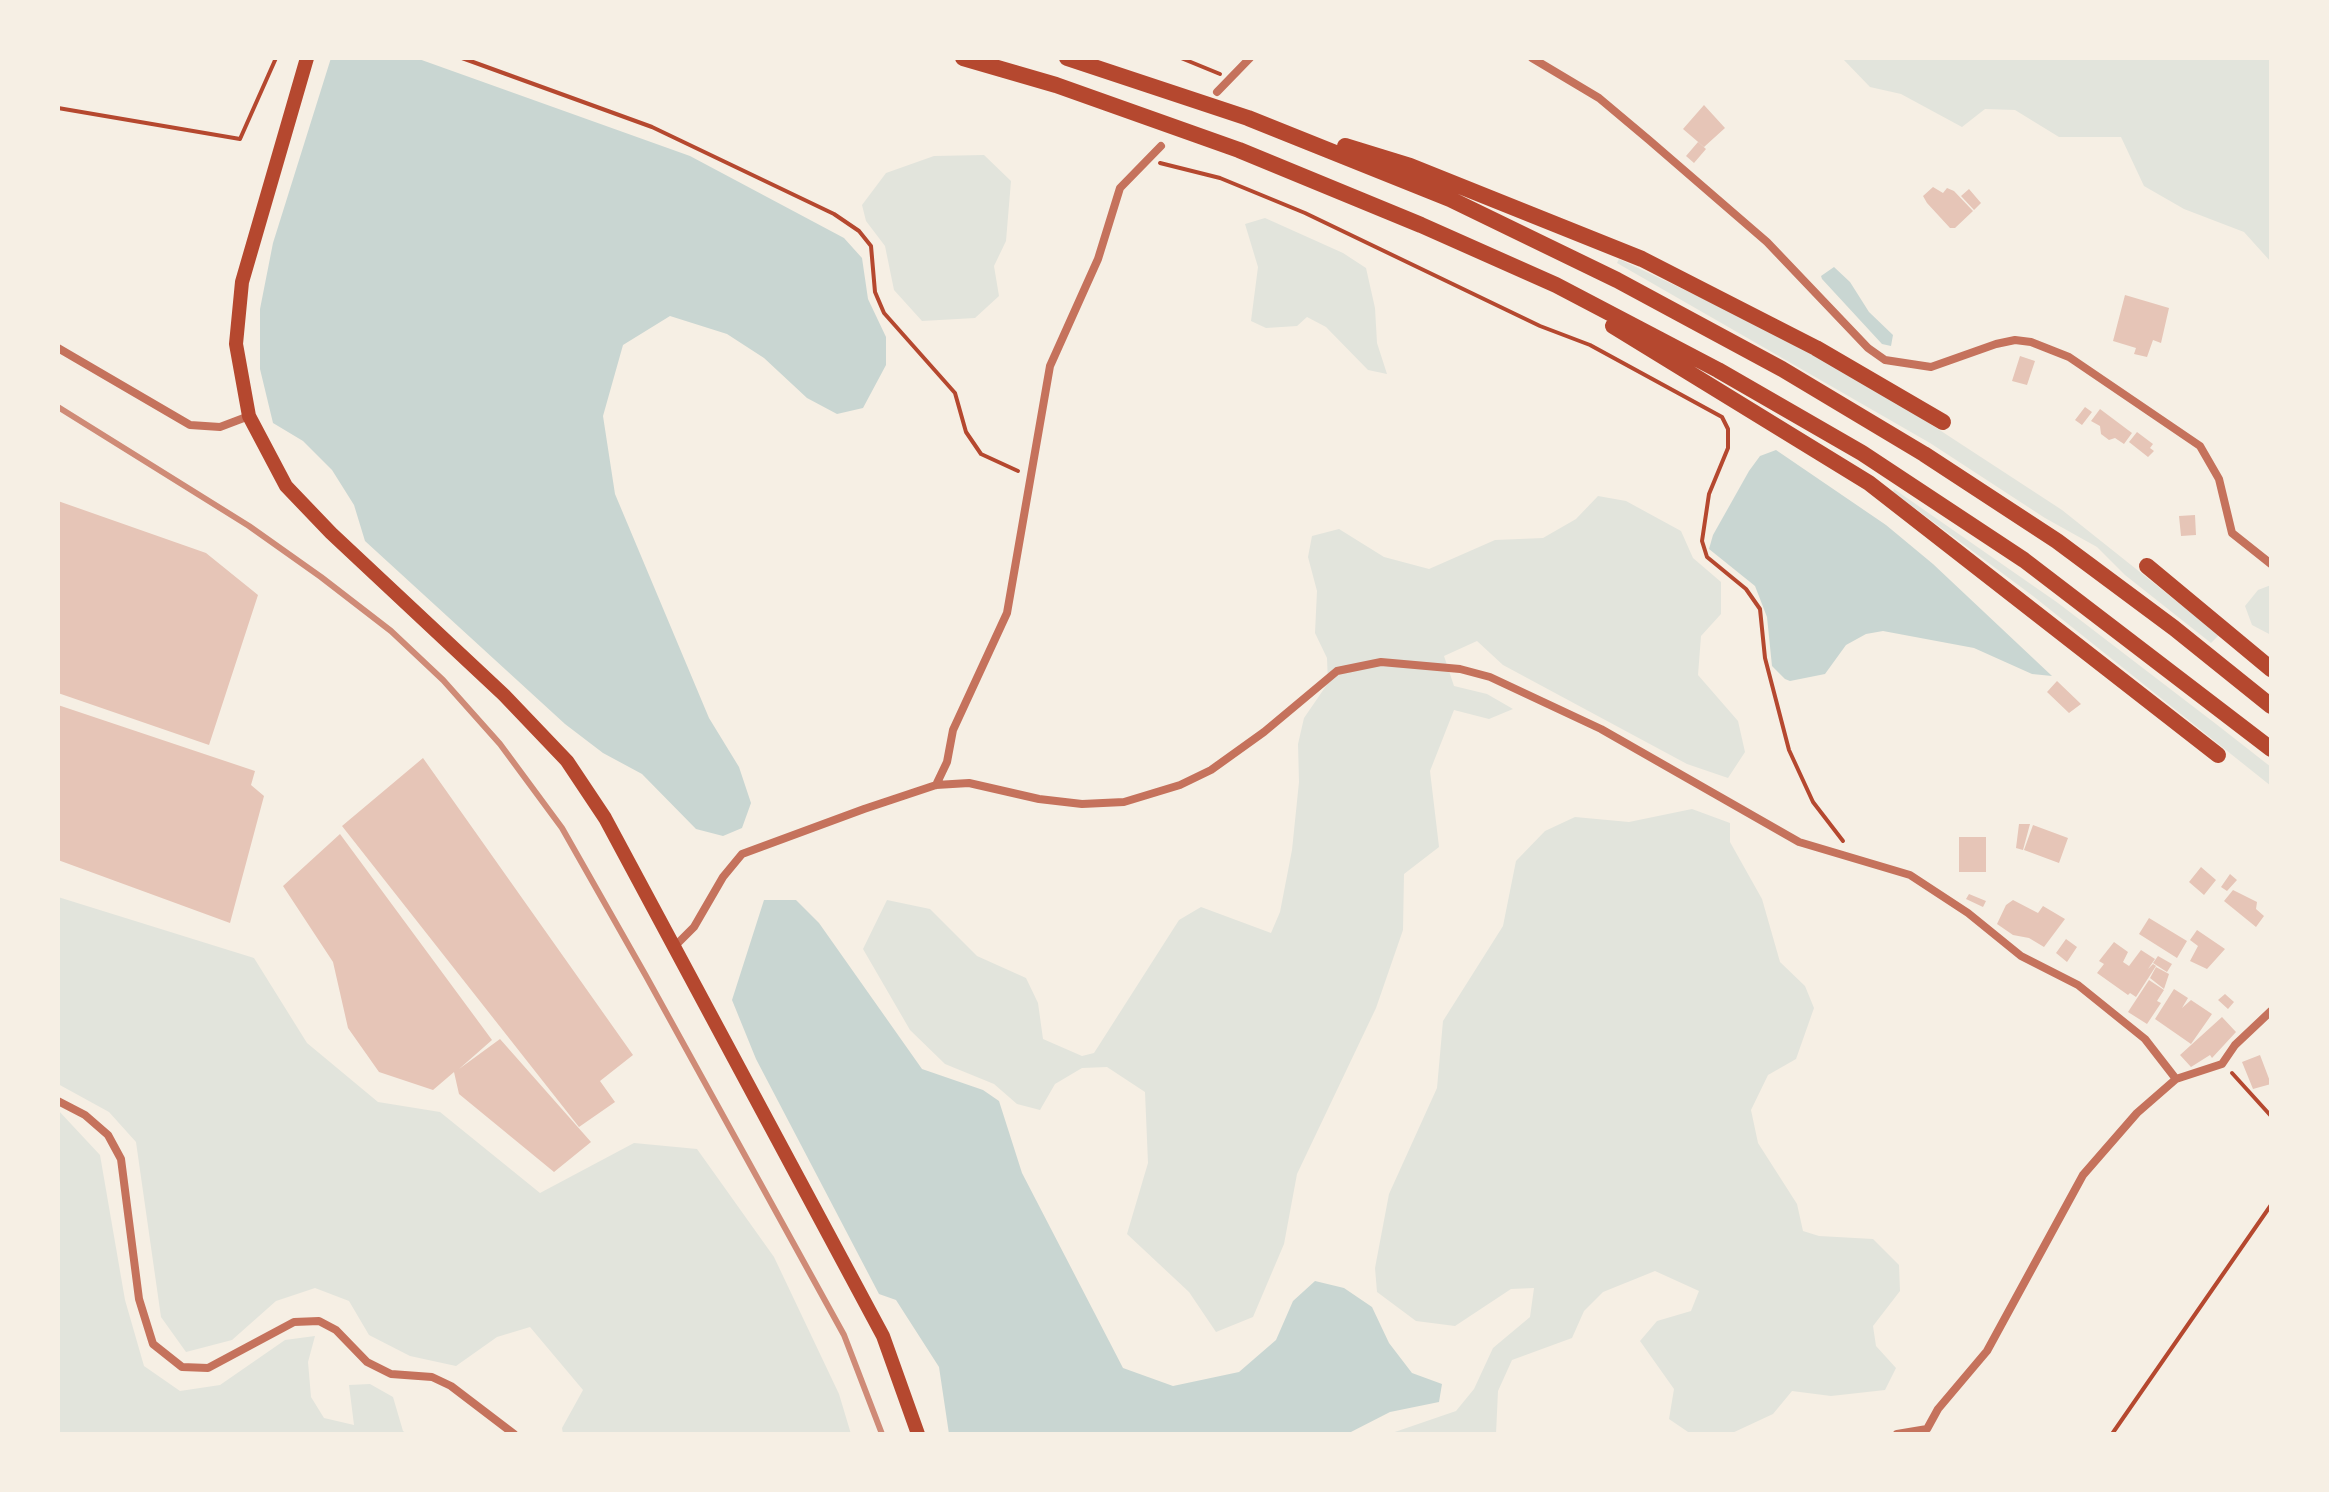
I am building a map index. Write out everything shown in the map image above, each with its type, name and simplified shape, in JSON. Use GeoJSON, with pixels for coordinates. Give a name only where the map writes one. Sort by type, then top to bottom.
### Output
{"type":"FeatureCollection","features":[{"type":"Feature","properties":{"kind":"highway"},"geometry":{"type":"LineString","coordinates":[[963,58],[1056,85],[1239,150],[1556,285],[1718,370],[1862,453],[2024,560],[2271,749]]}},
{"type":"Feature","properties":{"kind":"highway"},"geometry":{"type":"LineString","coordinates":[[1067,58],[1248,118],[1410,166],[1642,259],[1816,348],[1943,422]]}},
{"type":"Feature","properties":{"kind":"highway"},"geometry":{"type":"LineString","coordinates":[[1248,118],[1450,199],[1617,280],[1782,369],[1924,454],[2057,541],[2174,628],[2271,706]]}},
{"type":"Feature","properties":{"kind":"highway"},"geometry":{"type":"LineString","coordinates":[[1556,285],[1613,326],[1869,483],[2218,755]]}},
{"type":"Feature","properties":{"kind":"highway"},"geometry":{"type":"LineString","coordinates":[[2147,566],[2271,669]]}},
{"type":"Feature","properties":{"kind":"main road"},"geometry":{"type":"LineString","coordinates":[[307,58],[242,282],[236,344],[249,416],[286,486],[331,533],[504,695],[567,761],[605,818],[676,945],[883,1336],[918,1434]]}},
{"type":"Feature","properties":{"kind":"street"},"geometry":{"type":"LineString","coordinates":[[1217,92],[1250,58]]}},
{"type":"Feature","properties":{"kind":"street"},"geometry":{"type":"LineString","coordinates":[[1532,58],[1599,98],[1649,140],[1767,242],[1868,348],[1885,360],[1931,367],[1996,344],[2015,340],[2031,342],[2069,357],[2200,446],[2219,479],[2232,533],[2271,564]]}},
{"type":"Feature","properties":{"kind":"street"},"geometry":{"type":"LineString","coordinates":[[936,785],[947,762],[953,730],[1007,613],[1050,366],[1098,259],[1120,188],[1130,173],[1161,146]]}},
{"type":"Feature","properties":{"kind":"street"},"geometry":{"type":"LineString","coordinates":[[58,348],[190,425],[220,427],[249,416]]}},
{"type":"Feature","properties":{"kind":"street"},"geometry":{"type":"LineString","coordinates":[[676,945],[694,927],[723,877],[742,854],[936,785],[969,783],[1039,799],[1082,804],[1124,802],[1180,785],[1211,770],[1264,732],[1337,671],[1381,662],[1460,669],[1490,677],[1601,729],[1799,842],[1910,875],[1968,913],[2010,949],[2071,980],[2145,1039],[2176,1079]]}},
{"type":"Feature","properties":{"kind":"street"},"geometry":{"type":"LineString","coordinates":[[1927,1429],[1938,1409],[1987,1351],[2083,1175],[2137,1113],[2176,1079],[2222,1064],[2235,1045],[2271,1011]]}},
{"type":"Feature","properties":{"kind":"street"},"geometry":{"type":"LineString","coordinates":[[58,1101],[85,1115],[108,1135],[121,1159],[139,1299],[153,1344],[182,1367],[208,1368],[294,1322],[319,1321],[336,1330],[367,1362],[391,1374],[432,1377],[451,1386],[514,1434]]}},
{"type":"Feature","properties":{"kind":"street"},"geometry":{"type":"LineString","coordinates":[[1897,1434],[1927,1429],[1937,1434]]}},
{"type":"Feature","properties":{"kind":"path"},"geometry":{"type":"LineString","coordinates":[[58,108],[240,139],[276,58]]}},
{"type":"Feature","properties":{"kind":"path"},"geometry":{"type":"LineString","coordinates":[[462,58],[652,127],[834,214],[859,231],[871,246],[875,292],[884,313],[955,393],[966,432],[981,454],[1008,469],[1032,474]]}},
{"type":"Feature","properties":{"kind":"path"},"geometry":{"type":"LineString","coordinates":[[1181,58],[1229,79]]}},
{"type":"Feature","properties":{"kind":"path"},"geometry":{"type":"LineString","coordinates":[[1150,158],[1220,178],[1356,236],[1540,326],[1590,345],[1722,417],[1728,429],[1728,448],[1709,494],[1702,541],[1707,557],[1746,589],[1760,609],[1765,658],[1789,750],[1813,802],[1855,860]]}},
{"type":"Feature","properties":{"kind":"path"},"geometry":{"type":"LineString","coordinates":[[2222,1064],[2271,1116]]}},
{"type":"Feature","properties":{"kind":"path"},"geometry":{"type":"LineString","coordinates":[[2112,1434],[2271,1205]]}},
{"type":"Feature","properties":{"kind":"shaded area"},"geometry":{"type":"Polygon","coordinates":[[[331,58],[416,58],[690,156],[844,238],[862,258],[868,299],[886,337],[886,365],[863,408],[837,414],[807,398],[764,358],[727,334],[670,316],[623,345],[603,416],[615,494],[709,718],[739,767],[751,803],[742,828],[723,836],[696,829],[642,774],[603,753],[565,724],[365,541],[354,505],[332,470],[303,441],[273,423],[260,369],[260,309],[273,243],[331,58]]]}},
{"type":"Feature","properties":{"kind":"shaded area"},"geometry":{"type":"Polygon","coordinates":[[[1842,58],[2271,58],[2271,262],[2244,232],[2184,209],[2144,186],[2121,137],[2059,137],[2015,110],[1985,109],[1962,127],[1901,94],[1870,87],[1842,58]]]}},
{"type":"Feature","properties":{"kind":"shaded area"},"geometry":{"type":"Polygon","coordinates":[[[984,155],[1011,181],[1006,241],[994,266],[999,296],[975,318],[922,321],[894,290],[885,246],[866,221],[862,205],[886,173],[934,156],[984,155]]]}},
{"type":"Feature","properties":{"kind":"shaded area"},"geometry":{"type":"Polygon","coordinates":[[[1265,218],[1343,253],[1366,268],[1375,308],[1377,343],[1387,374],[1368,370],[1326,327],[1307,317],[1297,326],[1266,328],[1251,321],[1258,267],[1245,224],[1265,218]]]}},
{"type":"Feature","properties":{"kind":"shaded area"},"geometry":{"type":"Polygon","coordinates":[[[1619,259],[1778,334],[1915,414],[2062,510],[2219,635],[2211,643],[2125,575],[2097,547],[2045,518],[1930,443],[1617,263],[1619,259]]]}},
{"type":"Feature","properties":{"kind":"shaded area"},"geometry":{"type":"Polygon","coordinates":[[[1834,267],[1850,282],[1869,312],[1893,335],[1891,346],[1882,344],[1822,279],[1821,276],[1834,267]]]}},
{"type":"Feature","properties":{"kind":"shaded area"},"geometry":{"type":"Polygon","coordinates":[[[1776,450],[1886,525],[1933,564],[2052,676],[2032,674],[1974,648],[1883,631],[1866,634],[1846,645],[1825,674],[1790,681],[1785,679],[1772,666],[1767,617],[1755,586],[1709,549],[1713,535],[1749,471],[1760,456],[1776,450]]]}},
{"type":"Feature","properties":{"kind":"shaded area"},"geometry":{"type":"Polygon","coordinates":[[[1894,489],[2058,603],[2271,767],[2271,786],[2033,596],[1893,492],[1894,489]]]}},
{"type":"Feature","properties":{"kind":"shaded area"},"geometry":{"type":"Polygon","coordinates":[[[1598,496],[1626,501],[1681,531],[1693,558],[1721,582],[1721,614],[1701,636],[1698,675],[1738,721],[1745,752],[1728,778],[1687,764],[1503,665],[1477,641],[1444,656],[1454,686],[1487,694],[1513,709],[1489,719],[1454,710],[1430,771],[1439,847],[1404,874],[1403,930],[1376,1008],[1297,1174],[1284,1244],[1253,1317],[1216,1332],[1189,1292],[1127,1234],[1148,1163],[1145,1092],[1107,1067],[1082,1068],[1055,1084],[1040,1110],[1017,1104],[994,1084],[945,1064],[910,1030],[863,949],[887,900],[930,909],[977,956],[1026,978],[1038,1003],[1043,1039],[1082,1056],[1094,1053],[1179,920],[1201,907],[1271,933],[1280,912],[1292,850],[1299,782],[1298,744],[1304,718],[1328,683],[1327,658],[1315,633],[1317,591],[1308,557],[1312,536],[1339,529],[1384,557],[1429,569],[1495,540],[1543,538],[1576,519],[1598,496]]]}},
{"type":"Feature","properties":{"kind":"shaded area"},"geometry":{"type":"Polygon","coordinates":[[[2271,585],[2271,635],[2252,625],[2245,606],[2258,590],[2271,585]]]}},
{"type":"Feature","properties":{"kind":"shaded area"},"geometry":{"type":"Polygon","coordinates":[[[1692,809],[1730,823],[1730,842],[1762,899],[1780,962],[1805,986],[1814,1008],[1796,1059],[1768,1075],[1751,1110],[1758,1143],[1797,1204],[1803,1231],[1819,1236],[1873,1239],[1899,1265],[1900,1291],[1873,1326],[1876,1346],[1896,1368],[1885,1390],[1831,1396],[1792,1391],[1773,1414],[1730,1434],[1691,1434],[1669,1419],[1674,1389],[1640,1341],[1657,1321],[1691,1311],[1699,1291],[1655,1271],[1603,1292],[1584,1311],[1572,1338],[1512,1360],[1498,1391],[1496,1434],[1389,1434],[1456,1411],[1474,1389],[1493,1348],[1530,1317],[1534,1288],[1511,1289],[1455,1326],[1416,1321],[1377,1292],[1375,1268],[1389,1194],[1437,1088],[1443,1021],[1503,926],[1516,861],[1545,831],[1575,817],[1629,822],[1692,809]]]}},
{"type":"Feature","properties":{"kind":"shaded area"},"geometry":{"type":"Polygon","coordinates":[[[58,897],[254,958],[307,1043],[378,1102],[440,1112],[540,1193],[634,1143],[697,1149],[774,1257],[839,1394],[851,1434],[563,1434],[562,1428],[583,1390],[530,1327],[497,1337],[456,1366],[410,1356],[369,1335],[349,1301],[315,1288],[276,1301],[232,1340],[186,1352],[161,1317],[136,1142],[109,1112],[58,1084],[58,897]]]}},
{"type":"Feature","properties":{"kind":"shaded area"},"geometry":{"type":"Polygon","coordinates":[[[764,900],[796,900],[819,923],[922,1069],[983,1090],[999,1101],[1022,1173],[1123,1368],[1173,1386],[1239,1372],[1276,1340],[1293,1301],[1315,1281],[1344,1288],[1372,1307],[1389,1343],[1412,1373],[1442,1384],[1439,1402],[1390,1412],[1347,1434],[949,1434],[939,1367],[896,1300],[879,1294],[756,1059],[732,1000],[764,900]]]}},
{"type":"Feature","properties":{"kind":"shaded area"},"geometry":{"type":"Polygon","coordinates":[[[58,1110],[100,1155],[125,1300],[144,1366],[180,1391],[220,1385],[285,1340],[315,1336],[308,1362],[311,1397],[324,1418],[354,1425],[349,1385],[370,1384],[393,1397],[403,1431],[407,1434],[58,1434],[58,1110]]]}},
{"type":"Feature","properties":{"kind":"building"},"geometry":{"type":"Polygon","coordinates":[[[1704,105],[1725,128],[1704,147],[1683,129],[1704,105]]]}},
{"type":"Feature","properties":{"kind":"building"},"geometry":{"type":"Polygon","coordinates":[[[1698,142],[1706,149],[1694,163],[1686,156],[1698,142]]]}},
{"type":"Feature","properties":{"kind":"building"},"geometry":{"type":"Polygon","coordinates":[[[1933,187],[1943,193],[1947,188],[1954,191],[1973,211],[1955,228],[1950,228],[1923,196],[1933,187]]]}},
{"type":"Feature","properties":{"kind":"building"},"geometry":{"type":"Polygon","coordinates":[[[1969,189],[1981,203],[1974,210],[1961,196],[1969,189]]]}},
{"type":"Feature","properties":{"kind":"building"},"geometry":{"type":"Polygon","coordinates":[[[2125,295],[2169,308],[2161,343],[2153,340],[2147,357],[2134,354],[2136,348],[2113,341],[2125,295]]]}},
{"type":"Feature","properties":{"kind":"building"},"geometry":{"type":"Polygon","coordinates":[[[2020,356],[2035,361],[2027,385],[2012,381],[2020,356]]]}},
{"type":"Feature","properties":{"kind":"building"},"geometry":{"type":"Polygon","coordinates":[[[2085,407],[2092,412],[2082,425],[2075,420],[2085,407]]]}},
{"type":"Feature","properties":{"kind":"building"},"geometry":{"type":"Polygon","coordinates":[[[2100,409],[2132,433],[2124,444],[2115,438],[2109,440],[2101,434],[2100,426],[2091,421],[2100,409]]]}},
{"type":"Feature","properties":{"kind":"building"},"geometry":{"type":"Polygon","coordinates":[[[2137,432],[2153,444],[2150,448],[2154,451],[2148,457],[2129,442],[2137,432]]]}},
{"type":"Feature","properties":{"kind":"building"},"geometry":{"type":"Polygon","coordinates":[[[58,501],[206,553],[258,595],[209,745],[58,693],[58,501]]]}},
{"type":"Feature","properties":{"kind":"building"},"geometry":{"type":"Polygon","coordinates":[[[2195,515],[2196,535],[2181,536],[2179,516],[2195,515]]]}},
{"type":"Feature","properties":{"kind":"building"},"geometry":{"type":"Polygon","coordinates":[[[2057,681],[2081,704],[2069,713],[2047,692],[2057,681]]]}},
{"type":"Feature","properties":{"kind":"building"},"geometry":{"type":"Polygon","coordinates":[[[58,705],[255,771],[251,785],[264,796],[230,923],[58,860],[58,705]]]}},
{"type":"Feature","properties":{"kind":"building"},"geometry":{"type":"Polygon","coordinates":[[[423,758],[633,1055],[600,1081],[615,1102],[579,1127],[342,826],[423,758]]]}},
{"type":"Feature","properties":{"kind":"building"},"geometry":{"type":"Polygon","coordinates":[[[2019,824],[2030,824],[2023,850],[2016,848],[2019,824]]]}},
{"type":"Feature","properties":{"kind":"building"},"geometry":{"type":"Polygon","coordinates":[[[2033,825],[2068,838],[2059,863],[2024,850],[2033,825]]]}},
{"type":"Feature","properties":{"kind":"building"},"geometry":{"type":"Polygon","coordinates":[[[340,834],[492,1040],[459,1069],[500,1039],[591,1142],[554,1172],[459,1094],[454,1072],[433,1090],[379,1072],[348,1028],[333,962],[283,886],[340,834]]]}},
{"type":"Feature","properties":{"kind":"building"},"geometry":{"type":"Polygon","coordinates":[[[1959,837],[1986,837],[1986,872],[1959,872],[1959,837]]]}},
{"type":"Feature","properties":{"kind":"building"},"geometry":{"type":"Polygon","coordinates":[[[2201,867],[2216,880],[2204,895],[2189,882],[2201,867]]]}},
{"type":"Feature","properties":{"kind":"building"},"geometry":{"type":"Polygon","coordinates":[[[2230,874],[2237,880],[2227,891],[2221,887],[2230,874]]]}},
{"type":"Feature","properties":{"kind":"building"},"geometry":{"type":"Polygon","coordinates":[[[2233,890],[2257,902],[2256,909],[2264,916],[2256,927],[2224,901],[2233,890]]]}},
{"type":"Feature","properties":{"kind":"building"},"geometry":{"type":"Polygon","coordinates":[[[1969,894],[1986,901],[1983,907],[1966,899],[1969,894]]]}},
{"type":"Feature","properties":{"kind":"building"},"geometry":{"type":"Polygon","coordinates":[[[2013,900],[2038,913],[2043,906],[2065,919],[2044,947],[2029,938],[2013,935],[1997,924],[2006,905],[2013,900]]]}},
{"type":"Feature","properties":{"kind":"building"},"geometry":{"type":"Polygon","coordinates":[[[2149,918],[2187,941],[2177,958],[2139,934],[2149,918]]]}},
{"type":"Feature","properties":{"kind":"building"},"geometry":{"type":"Polygon","coordinates":[[[2197,930],[2225,949],[2207,969],[2190,961],[2198,946],[2190,940],[2197,930]]]}},
{"type":"Feature","properties":{"kind":"building"},"geometry":{"type":"Polygon","coordinates":[[[2066,939],[2077,947],[2067,962],[2056,953],[2066,939]]]}},
{"type":"Feature","properties":{"kind":"building"},"geometry":{"type":"Polygon","coordinates":[[[2114,942],[2128,952],[2123,962],[2129,966],[2141,950],[2155,959],[2148,969],[2153,964],[2156,966],[2136,997],[2130,993],[2128,995],[2097,973],[2104,964],[2099,961],[2114,942]]]}},
{"type":"Feature","properties":{"kind":"building"},"geometry":{"type":"Polygon","coordinates":[[[2158,956],[2172,964],[2167,972],[2153,963],[2158,956]]]}},
{"type":"Feature","properties":{"kind":"building"},"geometry":{"type":"Polygon","coordinates":[[[2156,967],[2169,974],[2164,989],[2150,978],[2156,967]]]}},
{"type":"Feature","properties":{"kind":"building"},"geometry":{"type":"Polygon","coordinates":[[[2149,980],[2164,990],[2157,1001],[2161,1003],[2147,1024],[2128,1012],[2149,980]]]}},
{"type":"Feature","properties":{"kind":"building"},"geometry":{"type":"Polygon","coordinates":[[[2174,989],[2188,998],[2182,1008],[2191,1000],[2212,1014],[2191,1044],[2155,1019],[2174,989]]]}},
{"type":"Feature","properties":{"kind":"building"},"geometry":{"type":"Polygon","coordinates":[[[2225,994],[2234,1002],[2228,1009],[2218,1000],[2225,994]]]}},
{"type":"Feature","properties":{"kind":"building"},"geometry":{"type":"Polygon","coordinates":[[[2222,1017],[2236,1032],[2212,1058],[2210,1055],[2191,1067],[2180,1055],[2222,1017]]]}},
{"type":"Feature","properties":{"kind":"building"},"geometry":{"type":"Polygon","coordinates":[[[2260,1055],[2271,1084],[2253,1089],[2242,1062],[2260,1055]]]}},
{"type":"Feature","properties":{"kind":"railway"},"geometry":{"type":"LineString","coordinates":[[58,407],[249,526],[321,577],[391,631],[443,680],[500,744],[562,828],[646,976],[844,1335],[882,1434]]}}]}
